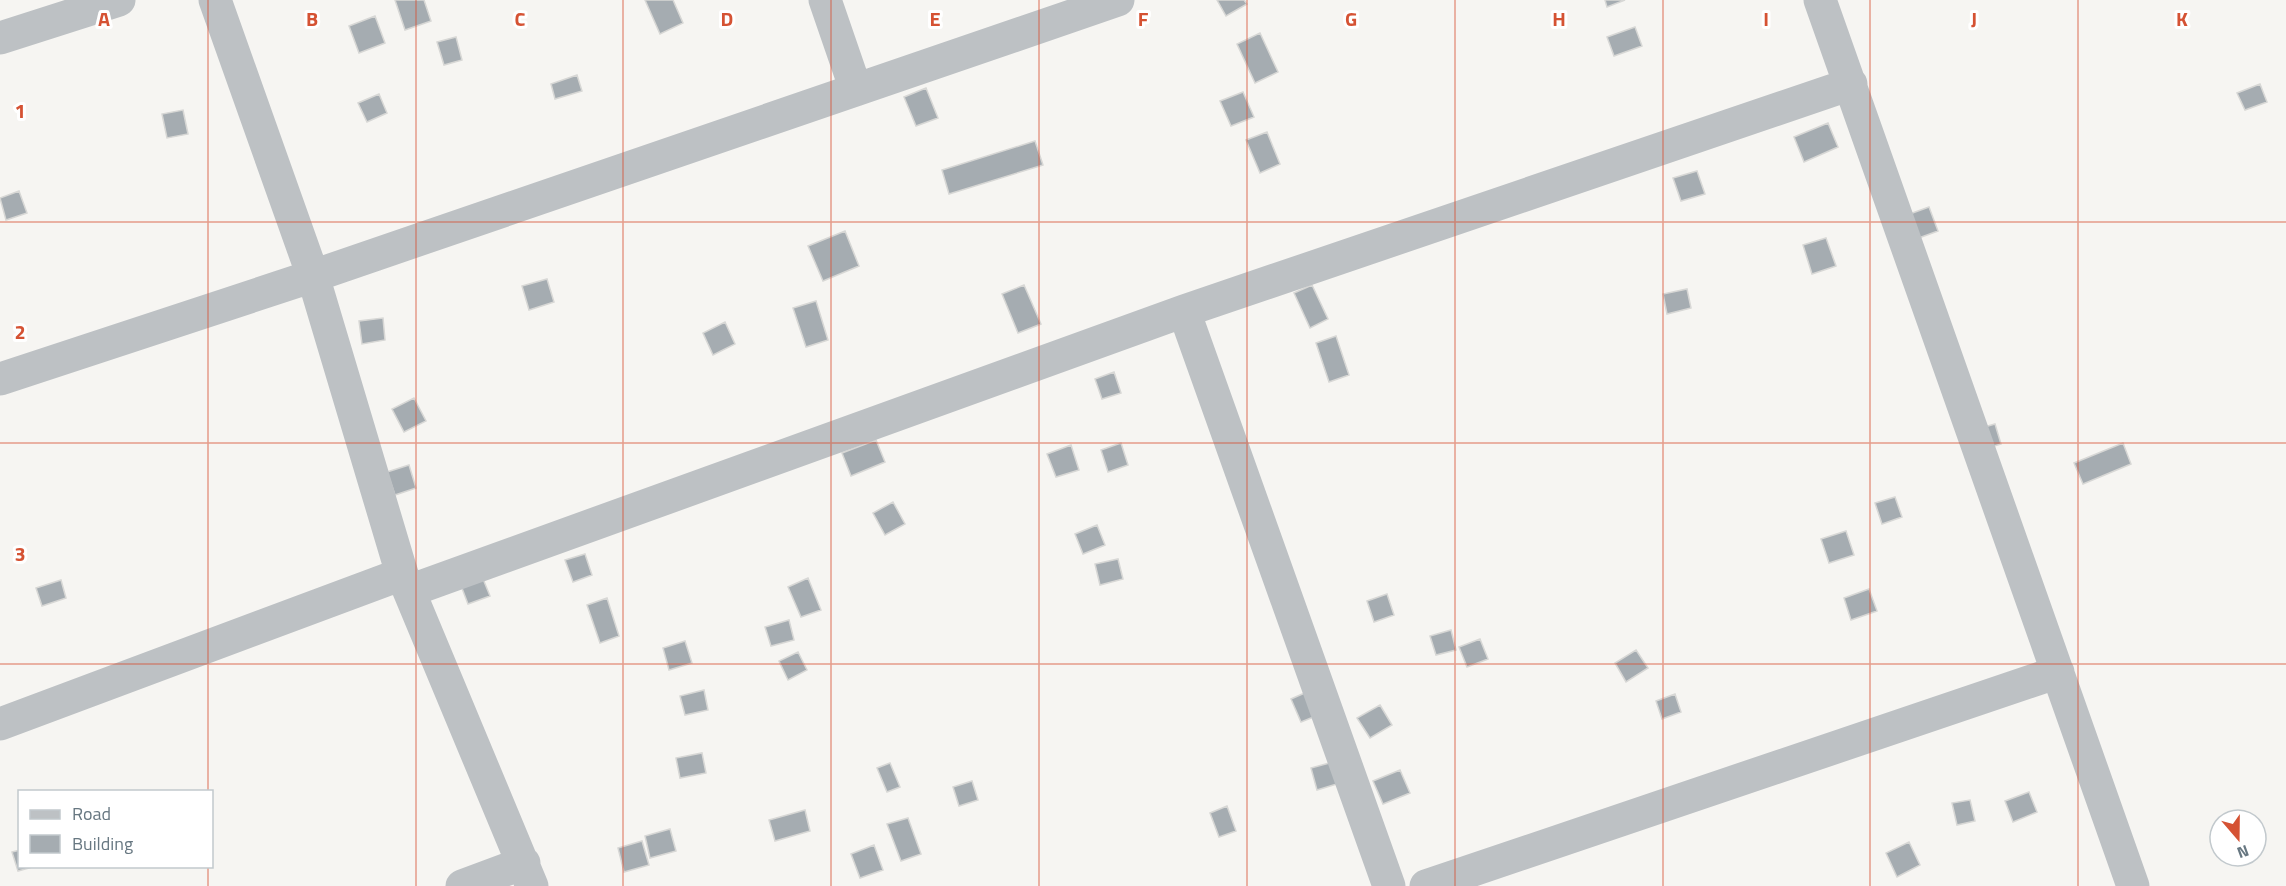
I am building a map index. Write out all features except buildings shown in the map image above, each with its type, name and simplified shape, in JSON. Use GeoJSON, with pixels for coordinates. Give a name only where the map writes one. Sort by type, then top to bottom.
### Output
{"type":"FeatureCollection","features":[{"type":"Feature","properties":{"kind":"street"},"geometry":{"type":"LineString","coordinates":[[0,38],[118,0]]}},
{"type":"Feature","properties":{"kind":"street"},"geometry":{"type":"LineString","coordinates":[[215,0],[313,276],[406,582],[528,874],[462,886]]}},
{"type":"Feature","properties":{"kind":"street"},"geometry":{"type":"LineString","coordinates":[[825,0],[856,90]]}},
{"type":"Feature","properties":{"kind":"street"},"geometry":{"type":"LineString","coordinates":[[0,379],[313,276],[1118,0]]}},
{"type":"Feature","properties":{"kind":"street"},"geometry":{"type":"LineString","coordinates":[[1820,0],[2133,886]]}},
{"type":"Feature","properties":{"kind":"street"},"geometry":{"type":"LineString","coordinates":[[0,724],[1184,311],[1851,84]]}},
{"type":"Feature","properties":{"kind":"street"},"geometry":{"type":"LineString","coordinates":[[1184,311],[1389,886]]}},
{"type":"Feature","properties":{"kind":"street"},"geometry":{"type":"LineString","coordinates":[[1425,886],[2058,672]]}}]}
